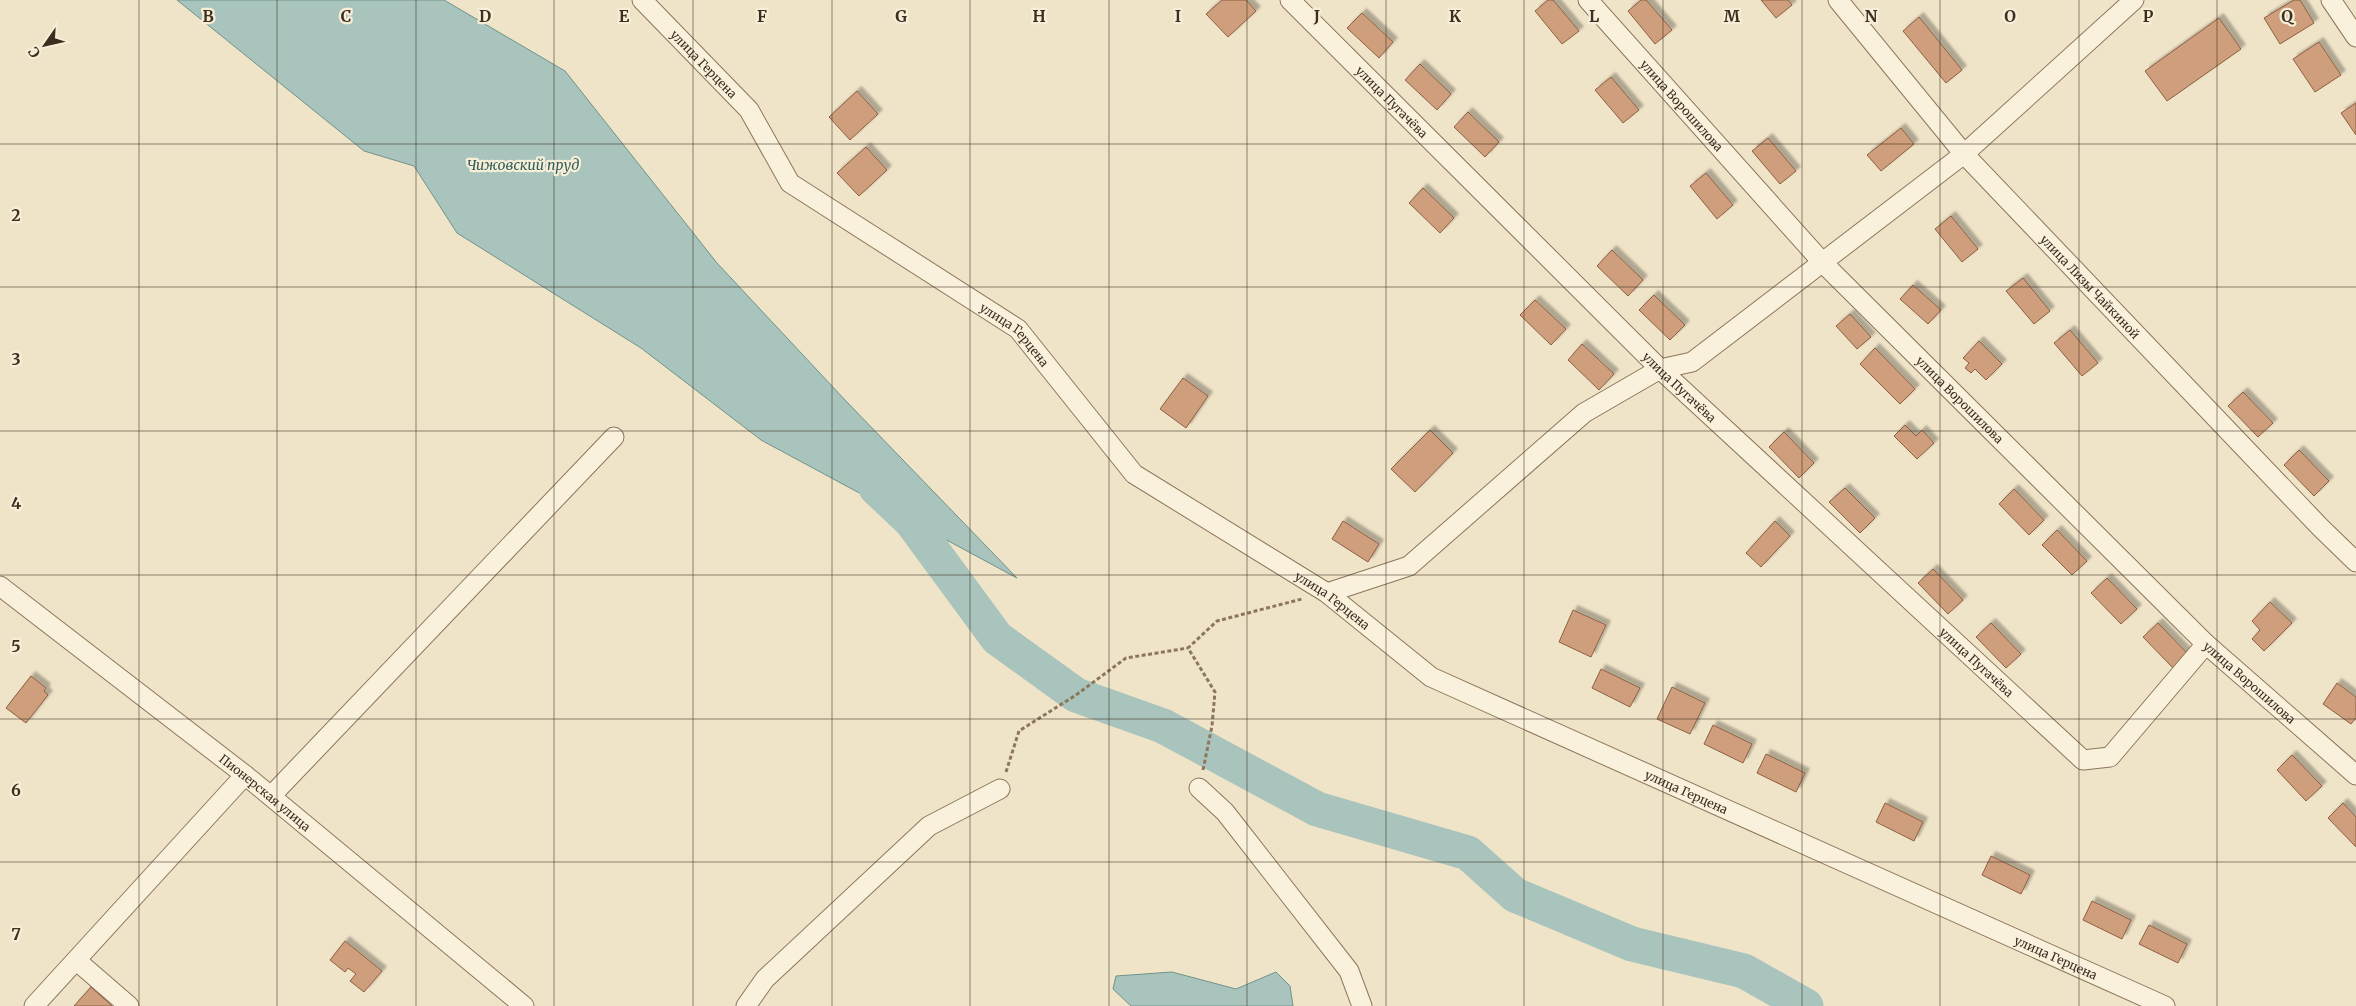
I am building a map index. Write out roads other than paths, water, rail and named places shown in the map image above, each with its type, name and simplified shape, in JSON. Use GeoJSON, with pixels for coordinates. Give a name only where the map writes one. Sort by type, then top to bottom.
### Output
{"type":"FeatureCollection","features":[{"type":"Feature","properties":{"kind":"street","name":"улица Герцена"},"geometry":{"type":"LineString","coordinates":[[642,0],[749,110],[790,183],[1018,329],[1134,474],[1327,593],[1431,677],[2165,1006]]}},
{"type":"Feature","properties":{"kind":"street","name":"улица Пугачёва"},"geometry":{"type":"LineString","coordinates":[[1290,0],[1660,369],[2082,760],[2110,757],[2206,644]]}},
{"type":"Feature","properties":{"kind":"street","name":"улица Ворошилова"},"geometry":{"type":"LineString","coordinates":[[1588,0],[1823,263],[2206,644],[2356,775]]}},
{"type":"Feature","properties":{"kind":"street","name":"улица Лизы Чайкиной"},"geometry":{"type":"LineString","coordinates":[[1838,0],[1964,154],[2320,527],[2356,562]]}},
{"type":"Feature","properties":{"kind":"street"},"geometry":{"type":"LineString","coordinates":[[1327,593],[1409,566],[1584,413],[1660,369],[1692,362],[1964,154],[2134,0]]}},
{"type":"Feature","properties":{"kind":"street"},"geometry":{"type":"LineString","coordinates":[[2331,0],[2356,36]]}},
{"type":"Feature","properties":{"kind":"street"},"geometry":{"type":"LineString","coordinates":[[270,796],[614,438]]}},
{"type":"Feature","properties":{"kind":"street","name":"Пионерская улица"},"geometry":{"type":"LineString","coordinates":[[0,586],[245,774],[524,1006]]}},
{"type":"Feature","properties":{"kind":"street"},"geometry":{"type":"LineString","coordinates":[[34,1006],[77,961],[245,774]]}},
{"type":"Feature","properties":{"kind":"street"},"geometry":{"type":"LineString","coordinates":[[1199,788],[1224,812],[1349,971],[1362,1006]]}},
{"type":"Feature","properties":{"kind":"street"},"geometry":{"type":"LineString","coordinates":[[746,1006],[765,979],[929,826],[1000,790]]}},
{"type":"Feature","properties":{"kind":"street"},"geometry":{"type":"LineString","coordinates":[[77,961],[129,1006]]}},
{"type":"Feature","properties":{"kind":"water","name":"Чижовский пруд"},"geometry":{"type":"Polygon","coordinates":[[[177,0],[444,0],[565,71],[717,263],[845,400],[1017,578],[761,440],[641,348],[457,233],[414,166],[364,151],[177,0]]]}},
{"type":"Feature","properties":{"kind":"water"},"geometry":{"type":"Polygon","coordinates":[[[1172,972],[1236,989],[1276,972],[1290,986],[1293,1006],[1131,1006],[1113,989],[1116,976],[1172,972]]]}},
{"type":"Feature","properties":{"kind":"waterway"},"geometry":{"type":"LineString","coordinates":[[876,488],[911,521],[997,638],[1076,695],[1163,726],[1317,809],[1468,853],[1515,895],[1632,944],[1744,971],[1806,1006]]}}]}
